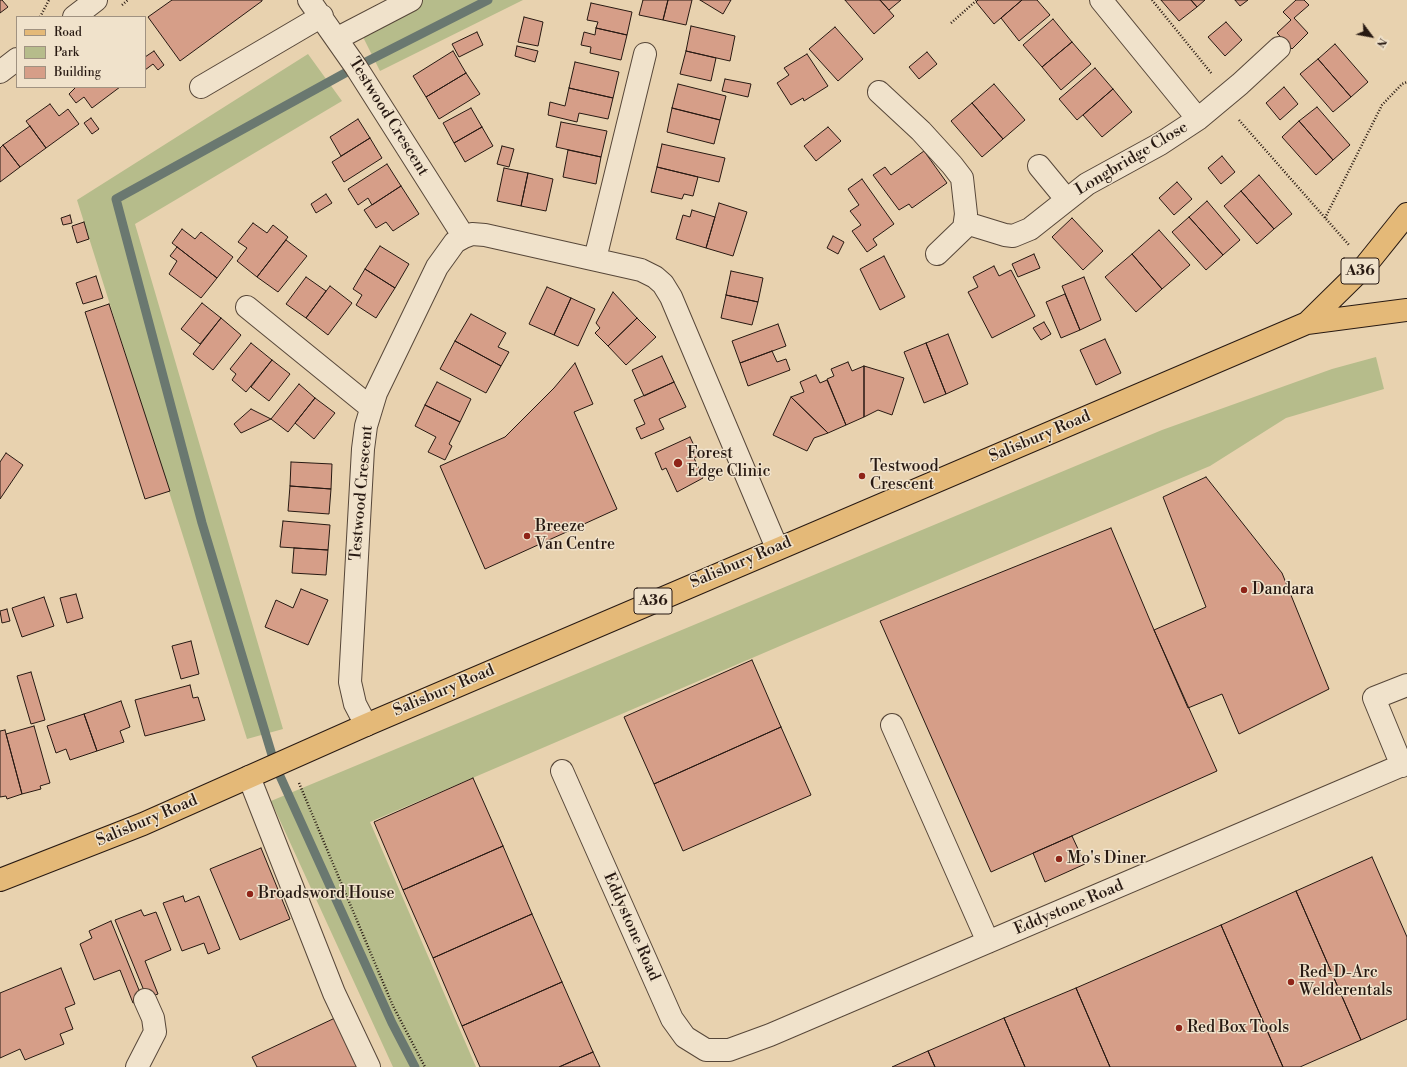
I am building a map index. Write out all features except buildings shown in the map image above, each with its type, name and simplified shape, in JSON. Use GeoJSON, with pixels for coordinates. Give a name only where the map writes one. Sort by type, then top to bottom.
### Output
{"type":"FeatureCollection","features":[{"type":"Feature","properties":{"kind":"main road","name":"Salisbury Road"},"geometry":{"type":"LineString","coordinates":[[1307,323],[1366,265],[1407,214]]}},
{"type":"Feature","properties":{"kind":"main road","name":"Salisbury Road"},"geometry":{"type":"LineString","coordinates":[[0,880],[143,824],[289,758],[777,548],[1307,323],[1407,310]]}},
{"type":"Feature","properties":{"kind":"street"},"geometry":{"type":"LineString","coordinates":[[338,38],[411,0]]}},
{"type":"Feature","properties":{"kind":"street","name":"Longbridge Close"},"geometry":{"type":"LineString","coordinates":[[1101,0],[1198,119]]}},
{"type":"Feature","properties":{"kind":"street"},"geometry":{"type":"LineString","coordinates":[[201,87],[316,8]]}},
{"type":"Feature","properties":{"kind":"street","name":"Testwood Crescent"},"geometry":{"type":"LineString","coordinates":[[316,8],[338,38],[464,237],[455,242],[437,267],[370,408],[363,449],[350,682],[356,704],[366,725]]}},
{"type":"Feature","properties":{"kind":"street","name":"Longbridge Close"},"geometry":{"type":"LineString","coordinates":[[966,223],[1013,236],[1030,229],[1087,184],[1172,137],[1198,119],[1225,97],[1279,48]]}},
{"type":"Feature","properties":{"kind":"street"},"geometry":{"type":"LineString","coordinates":[[595,259],[645,54]]}},
{"type":"Feature","properties":{"kind":"street"},"geometry":{"type":"LineString","coordinates":[[0,72],[16,60]]}},
{"type":"Feature","properties":{"kind":"street"},"geometry":{"type":"LineString","coordinates":[[879,92],[921,130],[962,178],[966,223],[961,233],[937,254]]}},
{"type":"Feature","properties":{"kind":"street","name":"Longbridge Close"},"geometry":{"type":"LineString","coordinates":[[1039,166],[1067,200]]}},
{"type":"Feature","properties":{"kind":"street"},"geometry":{"type":"LineString","coordinates":[[464,237],[472,234],[485,235],[595,259],[641,270],[655,277],[663,284],[671,297],[777,548]]}},
{"type":"Feature","properties":{"kind":"street"},"geometry":{"type":"LineString","coordinates":[[246,307],[370,408]]}},
{"type":"Feature","properties":{"kind":"street"},"geometry":{"type":"LineString","coordinates":[[1404,765],[1374,698],[1407,685]]}},
{"type":"Feature","properties":{"kind":"street"},"geometry":{"type":"LineString","coordinates":[[892,725],[988,942]]}},
{"type":"Feature","properties":{"kind":"street","name":"Eddystone Road"},"geometry":{"type":"LineString","coordinates":[[562,771],[672,1019],[685,1037],[706,1050],[733,1058],[770,1035],[1404,765]]}},
{"type":"Feature","properties":{"kind":"street"},"geometry":{"type":"LineString","coordinates":[[249,777],[334,993],[369,1067]]}},
{"type":"Feature","properties":{"kind":"street"},"geometry":{"type":"LineString","coordinates":[[137,1067],[155,1032],[153,1018],[145,1000]]}},
{"type":"Feature","properties":{"kind":"path"},"geometry":{"type":"LineString","coordinates":[[41,16],[49,0]]}},
{"type":"Feature","properties":{"kind":"path"},"geometry":{"type":"LineString","coordinates":[[951,23],[977,0]]}},
{"type":"Feature","properties":{"kind":"path"},"geometry":{"type":"LineString","coordinates":[[1152,0],[1225,97],[1366,265]]}},
{"type":"Feature","properties":{"kind":"path"},"geometry":{"type":"LineString","coordinates":[[1325,218],[1382,105],[1402,84],[1407,82]]}},
{"type":"Feature","properties":{"kind":"path"},"geometry":{"type":"LineString","coordinates":[[289,758],[327,854],[393,1006],[425,1067]]}},
{"type":"Feature","properties":{"kind":"green space"},"geometry":{"type":"Polygon","coordinates":[[[423,0],[523,0],[380,71],[360,31],[423,0]]]}},
{"type":"Feature","properties":{"kind":"green space"},"geometry":{"type":"Polygon","coordinates":[[[308,54],[342,101],[135,224],[283,729],[247,739],[77,200],[308,54]]]}},
{"type":"Feature","properties":{"kind":"green space"},"geometry":{"type":"Polygon","coordinates":[[[1376,357],[1384,389],[1286,418],[1210,466],[794,640],[370,822],[476,1067],[393,1067],[271,801],[1162,430],[1332,369],[1376,357]]]}},
{"type":"Feature","properties":{"kind":"waterway"},"geometry":{"type":"LineString","coordinates":[[415,1067],[392,1023],[275,765],[202,523],[116,199],[356,67],[488,0]]}},
{"type":"Feature","properties":{"kind":"place","name":"Forest Edge Clinic"},"geometry":{"type":"Point","coordinates":[678,463]}},
{"type":"Feature","properties":{"kind":"place","name":"Testwood Crescent"},"geometry":{"type":"Point","coordinates":[862,476]}},
{"type":"Feature","properties":{"kind":"place","name":"Breeze Van Centre"},"geometry":{"type":"Point","coordinates":[527,536]}},
{"type":"Feature","properties":{"kind":"place","name":"Dandara"},"geometry":{"type":"Point","coordinates":[1244,590]}},
{"type":"Feature","properties":{"kind":"place","name":"Mo's Diner"},"geometry":{"type":"Point","coordinates":[1059,859]}},
{"type":"Feature","properties":{"kind":"place","name":"Broadsword House"},"geometry":{"type":"Point","coordinates":[250,894]}},
{"type":"Feature","properties":{"kind":"place","name":"Red-D-Arc Welderentals"},"geometry":{"type":"Point","coordinates":[1291,982]}},
{"type":"Feature","properties":{"kind":"place","name":"Red Box Tools"},"geometry":{"type":"Point","coordinates":[1179,1028]}}]}
